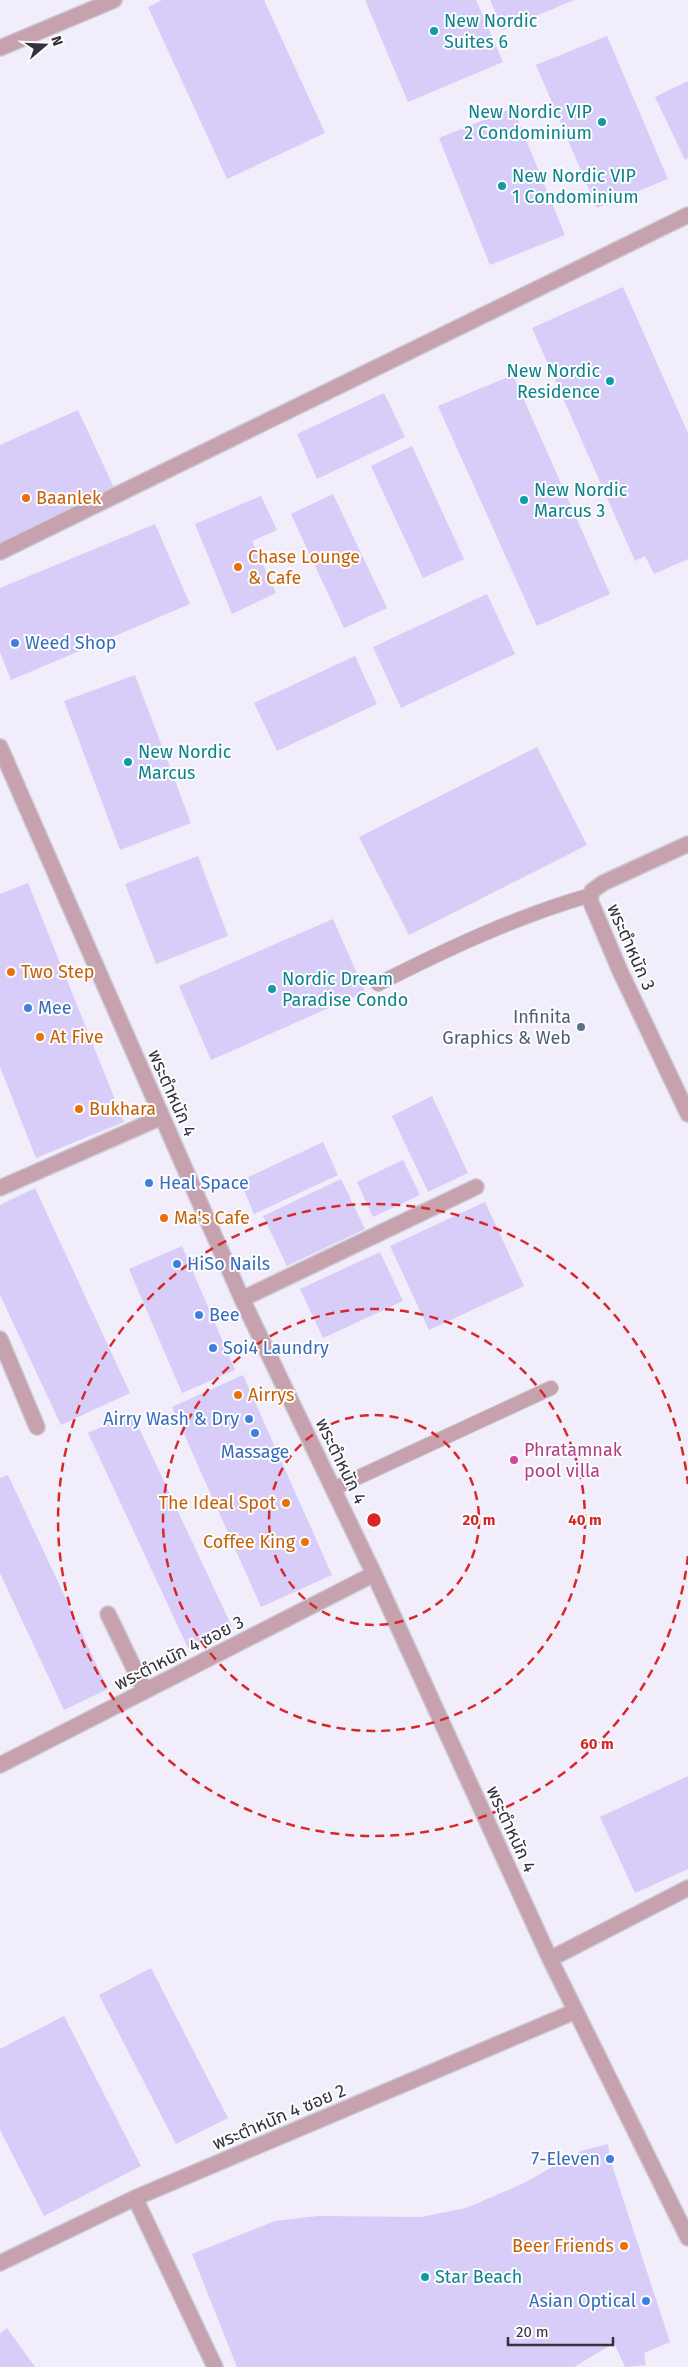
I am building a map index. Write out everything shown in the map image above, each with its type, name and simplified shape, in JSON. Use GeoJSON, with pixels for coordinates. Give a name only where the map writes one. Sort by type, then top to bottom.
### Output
{"type":"FeatureCollection","features":[{"type":"Feature","properties":{"kind":"street"},"geometry":{"type":"LineString","coordinates":[[0,48],[114,0]]}},
{"type":"Feature","properties":{"kind":"street"},"geometry":{"type":"LineString","coordinates":[[0,552],[688,215]]}},
{"type":"Feature","properties":{"kind":"street","name":"พระตำหนัก 4"},"geometry":{"type":"LineString","coordinates":[[0,747],[242,1299],[374,1574],[550,1959],[688,2238]]}},
{"type":"Feature","properties":{"kind":"street","name":"พระตำหนัก 3"},"geometry":{"type":"LineString","coordinates":[[688,844],[603,883],[595,888],[591,895],[596,918],[688,1114]]}},
{"type":"Feature","properties":{"kind":"street"},"geometry":{"type":"LineString","coordinates":[[0,1188],[162,1117]]}},
{"type":"Feature","properties":{"kind":"street"},"geometry":{"type":"LineString","coordinates":[[242,1299],[476,1187]]}},
{"type":"Feature","properties":{"kind":"street"},"geometry":{"type":"LineString","coordinates":[[0,1340],[37,1427]]}},
{"type":"Feature","properties":{"kind":"street","name":"พระตำหนัก 4 ซอย 3"},"geometry":{"type":"LineString","coordinates":[[0,1765],[374,1574]]}},
{"type":"Feature","properties":{"kind":"street"},"geometry":{"type":"LineString","coordinates":[[108,1614],[145,1691]]}},
{"type":"Feature","properties":{"kind":"street"},"geometry":{"type":"LineString","coordinates":[[550,1959],[688,1888]]}},
{"type":"Feature","properties":{"kind":"street","name":"พระตำหนัก 4 ซอย 2"},"geometry":{"type":"LineString","coordinates":[[0,2263],[135,2198],[576,2012]]}},
{"type":"Feature","properties":{"kind":"street"},"geometry":{"type":"LineString","coordinates":[[135,2198],[215,2367]]}},
{"type":"Feature","properties":{"kind":"lane"},"geometry":{"type":"LineString","coordinates":[[378,984],[489,932],[546,909],[591,895]]}},
{"type":"Feature","properties":{"kind":"lane"},"geometry":{"type":"LineString","coordinates":[[333,1489],[551,1388]]}},
{"type":"Feature","properties":{"kind":"building"},"geometry":{"type":"Polygon","coordinates":[[[162,0],[264,0],[325,133],[227,179],[148,7],[162,0]]]}},
{"type":"Feature","properties":{"kind":"building","name":"New Nordic Suites 6"},"geometry":{"type":"Polygon","coordinates":[[[365,0],[476,0],[503,62],[408,102],[365,0]]]}},
{"type":"Feature","properties":{"kind":"building"},"geometry":{"type":"Polygon","coordinates":[[[490,0],[574,0],[503,30],[490,0]]]}},
{"type":"Feature","properties":{"kind":"building","name":"New Nordic VIP 2 Condominium"},"geometry":{"type":"Polygon","coordinates":[[[607,36],[668,179],[597,208],[536,65],[607,36]]]}},
{"type":"Feature","properties":{"kind":"building"},"geometry":{"type":"Polygon","coordinates":[[[688,81],[688,158],[685,160],[655,97],[688,81]]]}},
{"type":"Feature","properties":{"kind":"building","name":"New Nordic VIP 1 Condominium"},"geometry":{"type":"Polygon","coordinates":[[[513,108],[565,235],[490,265],[439,138],[513,108]]]}},
{"type":"Feature","properties":{"kind":"building","name":"New Nordic Residence"},"geometry":{"type":"Polygon","coordinates":[[[623,287],[688,433],[688,559],[654,574],[645,556],[635,561],[532,328],[623,287]]]}},
{"type":"Feature","properties":{"kind":"building","name":"New Nordic Marcus 3"},"geometry":{"type":"Polygon","coordinates":[[[513,375],[610,594],[537,626],[438,406],[513,375]]]}},
{"type":"Feature","properties":{"kind":"building"},"geometry":{"type":"Polygon","coordinates":[[[384,393],[405,437],[317,479],[297,434],[384,393]]]}},
{"type":"Feature","properties":{"kind":"building"},"geometry":{"type":"Polygon","coordinates":[[[78,410],[115,490],[0,547],[0,445],[78,410]]]}},
{"type":"Feature","properties":{"kind":"building"},"geometry":{"type":"Polygon","coordinates":[[[412,446],[464,559],[423,578],[371,466],[412,446]]]}},
{"type":"Feature","properties":{"kind":"building"},"geometry":{"type":"Polygon","coordinates":[[[333,494],[387,608],[344,628],[291,514],[333,494]]]}},
{"type":"Feature","properties":{"kind":"building","name":"Chase Lounge & Cafe"},"geometry":{"type":"Polygon","coordinates":[[[261,496],[277,530],[252,541],[276,593],[232,614],[195,524],[261,496]]]}},
{"type":"Feature","properties":{"kind":"building"},"geometry":{"type":"Polygon","coordinates":[[[155,524],[190,604],[11,680],[0,652],[0,588],[155,524]]]}},
{"type":"Feature","properties":{"kind":"building"},"geometry":{"type":"Polygon","coordinates":[[[487,594],[515,654],[401,708],[373,647],[487,594]]]}},
{"type":"Feature","properties":{"kind":"building"},"geometry":{"type":"Polygon","coordinates":[[[355,656],[377,704],[277,751],[254,703],[355,656]]]}},
{"type":"Feature","properties":{"kind":"building","name":"New Nordic Marcus"},"geometry":{"type":"Polygon","coordinates":[[[135,675],[191,823],[120,850],[64,701],[135,675]]]}},
{"type":"Feature","properties":{"kind":"building"},"geometry":{"type":"Polygon","coordinates":[[[537,747],[587,845],[409,935],[359,837],[537,747]]]}},
{"type":"Feature","properties":{"kind":"building"},"geometry":{"type":"Polygon","coordinates":[[[198,856],[228,936],[156,964],[125,884],[198,856]]]}},
{"type":"Feature","properties":{"kind":"building"},"geometry":{"type":"Polygon","coordinates":[[[28,883],[124,1122],[36,1158],[0,1067],[0,894],[28,883]]]}},
{"type":"Feature","properties":{"kind":"building","name":"Nordic Dream Paradise Condo"},"geometry":{"type":"Polygon","coordinates":[[[333,919],[365,992],[211,1060],[179,986],[333,919]]]}},
{"type":"Feature","properties":{"kind":"building"},"geometry":{"type":"Polygon","coordinates":[[[432,1096],[468,1173],[428,1192],[392,1116],[432,1096]]]}},
{"type":"Feature","properties":{"kind":"building"},"geometry":{"type":"Polygon","coordinates":[[[323,1142],[338,1175],[254,1214],[240,1181],[323,1142]]]}},
{"type":"Feature","properties":{"kind":"building"},"geometry":{"type":"Polygon","coordinates":[[[403,1160],[420,1195],[373,1217],[357,1182],[403,1160]]]}},
{"type":"Feature","properties":{"kind":"building"},"geometry":{"type":"Polygon","coordinates":[[[341,1179],[365,1229],[287,1266],[263,1216],[341,1179]]]}},
{"type":"Feature","properties":{"kind":"building"},"geometry":{"type":"Polygon","coordinates":[[[35,1188],[130,1393],[61,1425],[0,1295],[0,1205],[35,1188]]]}},
{"type":"Feature","properties":{"kind":"building"},"geometry":{"type":"Polygon","coordinates":[[[485,1202],[524,1286],[429,1330],[390,1246],[485,1202]]]}},
{"type":"Feature","properties":{"kind":"building"},"geometry":{"type":"Polygon","coordinates":[[[182,1246],[235,1370],[182,1393],[129,1269],[182,1246]]]}},
{"type":"Feature","properties":{"kind":"building"},"geometry":{"type":"Polygon","coordinates":[[[380,1252],[403,1301],[323,1338],[300,1289],[380,1252]]]}},
{"type":"Feature","properties":{"kind":"building"},"geometry":{"type":"Polygon","coordinates":[[[243,1375],[332,1575],[261,1607],[172,1407],[243,1375]]]}},
{"type":"Feature","properties":{"kind":"building"},"geometry":{"type":"Polygon","coordinates":[[[132,1413],[232,1627],[188,1648],[88,1433],[132,1413]]]}},
{"type":"Feature","properties":{"kind":"building"},"geometry":{"type":"Polygon","coordinates":[[[8,1475],[108,1689],[64,1710],[0,1573],[0,1478],[8,1475]]]}},
{"type":"Feature","properties":{"kind":"building"},"geometry":{"type":"Polygon","coordinates":[[[688,1776],[688,1869],[635,1893],[600,1817],[688,1776]]]}},
{"type":"Feature","properties":{"kind":"building"},"geometry":{"type":"Polygon","coordinates":[[[151,1968],[228,2118],[176,2144],[99,1995],[151,1968]]]}},
{"type":"Feature","properties":{"kind":"building"},"geometry":{"type":"Polygon","coordinates":[[[64,2016],[141,2166],[44,2216],[0,2130],[0,2049],[64,2016]]]}},
{"type":"Feature","properties":{"kind":"building","name":"Star Beach"},"geometry":{"type":"Polygon","coordinates":[[[608,2144],[610,2159],[670,2342],[644,2353],[646,2365],[625,2367],[614,2343],[574,2367],[237,2367],[192,2254],[275,2221],[318,2216],[421,2217],[466,2208],[522,2184],[581,2151],[608,2144]]]}},
{"type":"Feature","properties":{"kind":"building"},"geometry":{"type":"Polygon","coordinates":[[[7,2328],[35,2367],[0,2367],[0,2334],[7,2328]]]}},
{"type":"Feature","properties":{"kind":"place","name":"New Nordic Suites 6"},"geometry":{"type":"Point","coordinates":[434,31]}},
{"type":"Feature","properties":{"kind":"place","name":"New Nordic VIP 2 Condominium"},"geometry":{"type":"Point","coordinates":[602,122]}},
{"type":"Feature","properties":{"kind":"place","name":"New Nordic VIP 1 Condominium"},"geometry":{"type":"Point","coordinates":[502,186]}},
{"type":"Feature","properties":{"kind":"place","name":"New Nordic Residence"},"geometry":{"type":"Point","coordinates":[610,381]}},
{"type":"Feature","properties":{"kind":"place","name":"Baanlek"},"geometry":{"type":"Point","coordinates":[26,498]}},
{"type":"Feature","properties":{"kind":"place","name":"New Nordic Marcus 3"},"geometry":{"type":"Point","coordinates":[524,500]}},
{"type":"Feature","properties":{"kind":"place","name":"Chase Lounge & Cafe"},"geometry":{"type":"Point","coordinates":[238,567]}},
{"type":"Feature","properties":{"kind":"place","name":"Weed Shop"},"geometry":{"type":"Point","coordinates":[15,643]}},
{"type":"Feature","properties":{"kind":"place","name":"New Nordic Marcus"},"geometry":{"type":"Point","coordinates":[128,762]}},
{"type":"Feature","properties":{"kind":"place","name":"Two Step"},"geometry":{"type":"Point","coordinates":[11,972]}},
{"type":"Feature","properties":{"kind":"place","name":"Nordic Dream Paradise Condo"},"geometry":{"type":"Point","coordinates":[272,989]}},
{"type":"Feature","properties":{"kind":"place","name":"Mee"},"geometry":{"type":"Point","coordinates":[28,1008]}},
{"type":"Feature","properties":{"kind":"place","name":"Infinita Graphics & Web"},"geometry":{"type":"Point","coordinates":[581,1027]}},
{"type":"Feature","properties":{"kind":"place","name":"At Five"},"geometry":{"type":"Point","coordinates":[40,1037]}},
{"type":"Feature","properties":{"kind":"place","name":"Bukhara"},"geometry":{"type":"Point","coordinates":[79,1109]}},
{"type":"Feature","properties":{"kind":"place","name":"Heal Space"},"geometry":{"type":"Point","coordinates":[149,1183]}},
{"type":"Feature","properties":{"kind":"place","name":"Ma's Cafe"},"geometry":{"type":"Point","coordinates":[164,1218]}},
{"type":"Feature","properties":{"kind":"place","name":"HiSo Nails"},"geometry":{"type":"Point","coordinates":[177,1264]}},
{"type":"Feature","properties":{"kind":"place","name":"Bee"},"geometry":{"type":"Point","coordinates":[199,1315]}},
{"type":"Feature","properties":{"kind":"place","name":"Soi4 Laundry"},"geometry":{"type":"Point","coordinates":[213,1348]}},
{"type":"Feature","properties":{"kind":"place","name":"Airrys"},"geometry":{"type":"Point","coordinates":[238,1395]}},
{"type":"Feature","properties":{"kind":"place","name":"Airry Wash & Dry"},"geometry":{"type":"Point","coordinates":[249,1419]}},
{"type":"Feature","properties":{"kind":"place","name":"Massage"},"geometry":{"type":"Point","coordinates":[255,1433]}},
{"type":"Feature","properties":{"kind":"place","name":"Phratamnak pool villa"},"geometry":{"type":"Point","coordinates":[514,1460]}},
{"type":"Feature","properties":{"kind":"place","name":"The Ideal Spot"},"geometry":{"type":"Point","coordinates":[286,1503]}},
{"type":"Feature","properties":{"kind":"place","name":"Coffee King"},"geometry":{"type":"Point","coordinates":[305,1542]}},
{"type":"Feature","properties":{"kind":"place","name":"7-Eleven"},"geometry":{"type":"Point","coordinates":[610,2159]}},
{"type":"Feature","properties":{"kind":"place","name":"Beer Friends"},"geometry":{"type":"Point","coordinates":[624,2246]}},
{"type":"Feature","properties":{"kind":"place","name":"Star Beach"},"geometry":{"type":"Point","coordinates":[425,2277]}},
{"type":"Feature","properties":{"kind":"place","name":"Asian Optical"},"geometry":{"type":"Point","coordinates":[646,2301]}}]}
